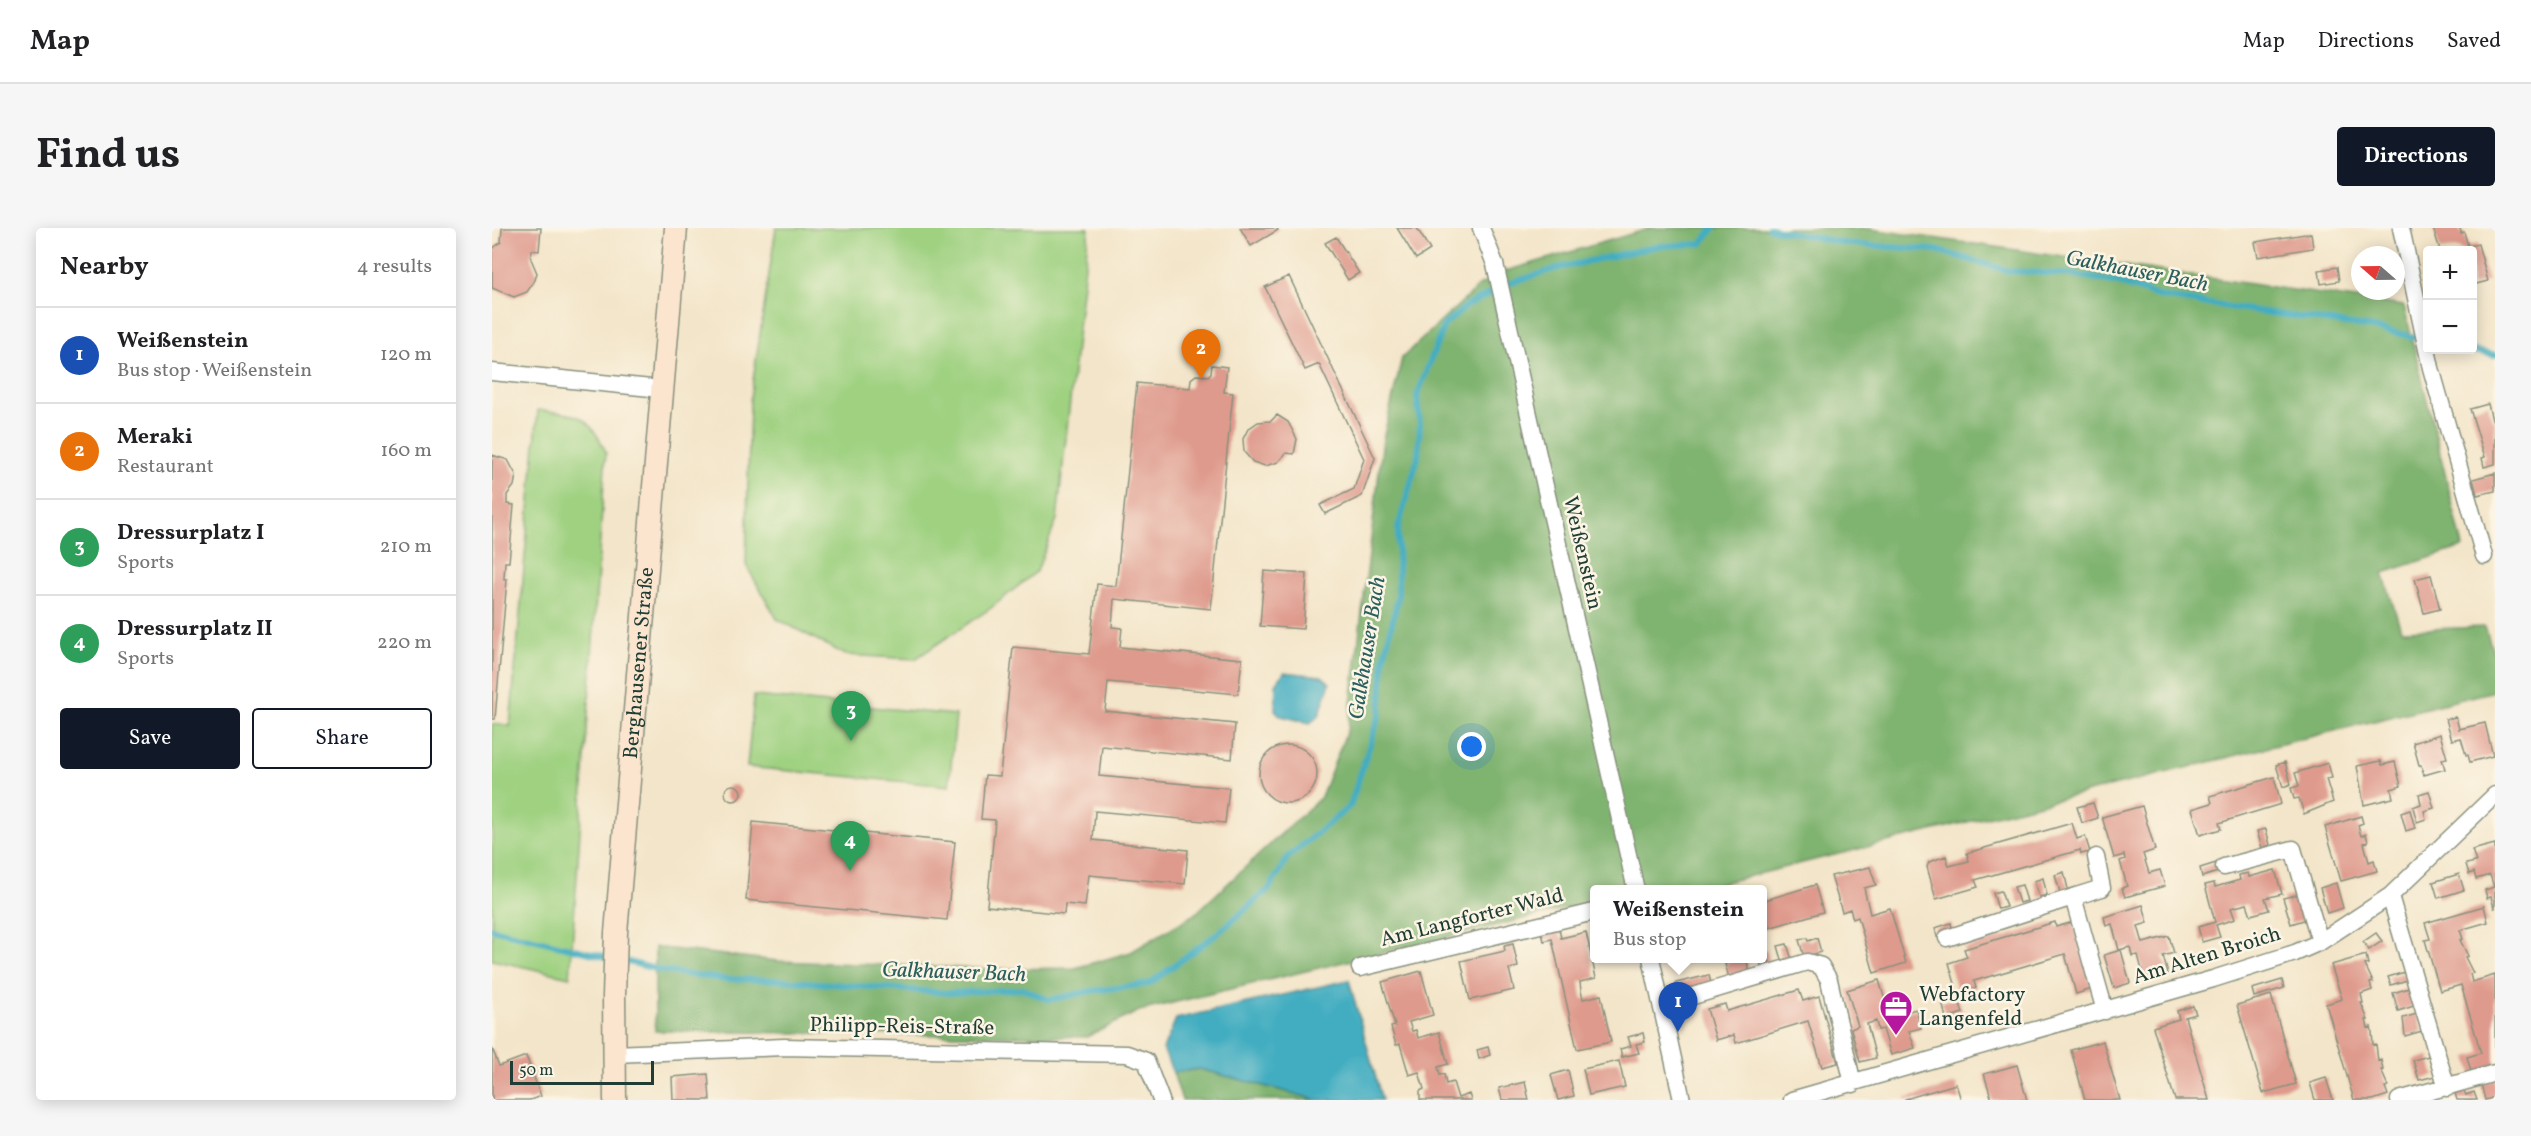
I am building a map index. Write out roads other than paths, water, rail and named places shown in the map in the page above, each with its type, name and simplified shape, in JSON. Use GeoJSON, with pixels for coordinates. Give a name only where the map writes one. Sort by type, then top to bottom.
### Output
{"type":"FeatureCollection","features":[{"type":"Feature","properties":{"kind":"main road","name":"Berghausener Straße"},"geometry":{"type":"LineString","coordinates":[[615,1100],[616,933],[676,228]]}},
{"type":"Feature","properties":{"kind":"street","name":"Weißenstein"},"geometry":{"type":"LineString","coordinates":[[1481,228],[1495,264],[1635,885]]}},
{"type":"Feature","properties":{"kind":"street"},"geometry":{"type":"LineString","coordinates":[[2401,228],[2431,368],[2484,556]]}},
{"type":"Feature","properties":{"kind":"street"},"geometry":{"type":"LineString","coordinates":[[492,372],[661,389]]}},
{"type":"Feature","properties":{"kind":"street","name":"Am Alten Broich"},"geometry":{"type":"LineString","coordinates":[[1792,1100],[2105,1011],[2295,953],[2320,942],[2390,896],[2495,795]]}},
{"type":"Feature","properties":{"kind":"street"},"geometry":{"type":"LineString","coordinates":[[2224,867],[2293,849],[2320,942]]}},
{"type":"Feature","properties":{"kind":"street"},"geometry":{"type":"LineString","coordinates":[[1947,938],[2102,888],[2096,857]]}},
{"type":"Feature","properties":{"kind":"street"},"geometry":{"type":"LineString","coordinates":[[2390,896],[2447,1088]]}},
{"type":"Feature","properties":{"kind":"street"},"geometry":{"type":"LineString","coordinates":[[2073,897],[2105,1011]]}},
{"type":"Feature","properties":{"kind":"street","name":"Am Langforter Wald"},"geometry":{"type":"LineString","coordinates":[[1360,968],[1590,913]]}},
{"type":"Feature","properties":{"kind":"street"},"geometry":{"type":"LineString","coordinates":[[1693,996],[1807,962],[1821,966],[1829,980],[1853,1084]]}},
{"type":"Feature","properties":{"kind":"street"},"geometry":{"type":"LineString","coordinates":[[1652,963],[1682,1100]]}},
{"type":"Feature","properties":{"kind":"street","name":"Philipp-Reis-Straße"},"geometry":{"type":"LineString","coordinates":[[614,1054],[784,1047],[1127,1054],[1146,1061],[1161,1100]]}},
{"type":"Feature","properties":{"kind":"street"},"geometry":{"type":"LineString","coordinates":[[2399,1100],[2495,1073]]}},
{"type":"Feature","properties":{"kind":"water"},"geometry":{"type":"Polygon","coordinates":[[[1284,672],[1322,676],[1330,683],[1319,716],[1310,723],[1281,716],[1275,710],[1276,684],[1284,672]]]}},
{"type":"Feature","properties":{"kind":"water"},"geometry":{"type":"Polygon","coordinates":[[[1349,980],[1382,1100],[1318,1100],[1199,1069],[1173,1073],[1163,1049],[1176,1019],[1349,980]]]}},
{"type":"Feature","properties":{"kind":"waterway","name":"Galkhauser Bach"},"geometry":{"type":"LineString","coordinates":[[621,960],[663,971],[722,979],[781,980],[949,993],[1023,989],[1049,1000],[1091,991],[1149,984],[1218,933],[1269,889],[1288,857],[1350,806],[1380,713],[1384,658],[1398,597],[1398,528],[1418,457],[1420,424],[1417,396],[1444,325],[1468,305],[1510,283],[1558,268],[1658,246],[1701,244],[1714,228]]}},
{"type":"Feature","properties":{"kind":"waterway","name":"Galkhauser Bach"},"geometry":{"type":"LineString","coordinates":[[1769,228],[1848,244],[1936,250],[2009,271],[2076,275],[2119,283],[2161,297],[2373,328],[2423,339]]}},
{"type":"Feature","properties":{"kind":"waterway","name":"Galkhauser Bach"},"geometry":{"type":"LineString","coordinates":[[2477,352],[2495,355]]}},
{"type":"Feature","properties":{"kind":"waterway","name":"Galkhauser Bach"},"geometry":{"type":"LineString","coordinates":[[492,929],[611,958]]}},
{"type":"Feature","properties":{"kind":"place","name":"Meraki"},"geometry":{"type":"Point","coordinates":[1201,379]}},
{"type":"Feature","properties":{"kind":"place","name":"Dressurplatz I"},"geometry":{"type":"Point","coordinates":[851,741]}},
{"type":"Feature","properties":{"kind":"place","name":"Dressurplatz II"},"geometry":{"type":"Point","coordinates":[850,871]}},
{"type":"Feature","properties":{"kind":"place","name":"Weißenstein"},"geometry":{"type":"Point","coordinates":[1678,1032]}},
{"type":"Feature","properties":{"kind":"place","name":"Webfactory Langenfeld"},"geometry":{"type":"Point","coordinates":[1896,1036]}}]}
